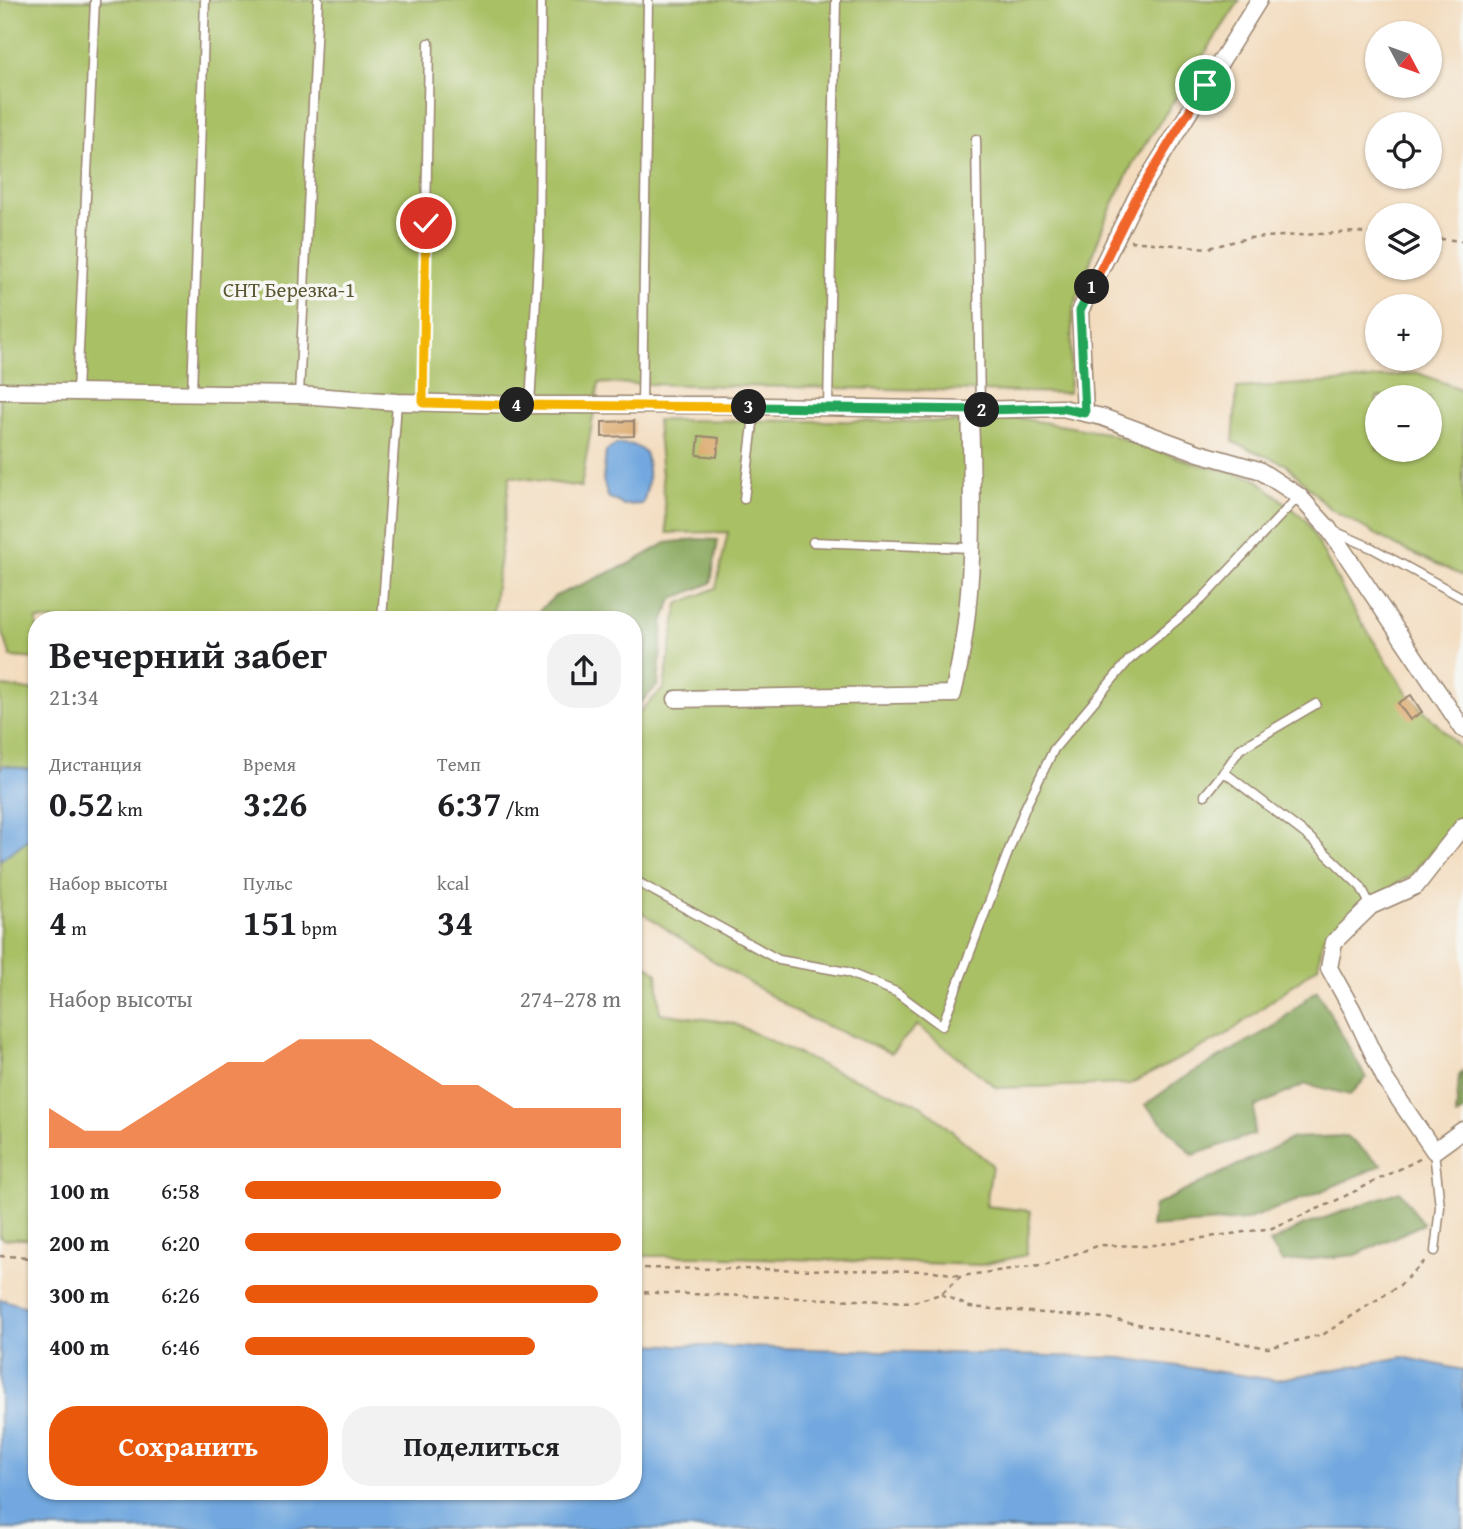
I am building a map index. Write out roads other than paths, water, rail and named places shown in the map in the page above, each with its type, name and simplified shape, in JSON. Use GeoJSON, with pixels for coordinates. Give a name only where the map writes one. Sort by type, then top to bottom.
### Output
{"type":"FeatureCollection","features":[{"type":"Feature","properties":{"kind":"street"},"geometry":{"type":"LineString","coordinates":[[1085,413],[1080,311],[1137,196],[1259,0]]}},
{"type":"Feature","properties":{"kind":"street"},"geometry":{"type":"LineString","coordinates":[[0,391],[299,395],[397,402],[530,405],[975,410],[1062,408],[1085,413],[1199,453],[1259,470],[1299,496],[1328,528],[1463,729]]}},
{"type":"Feature","properties":{"kind":"street"},"geometry":{"type":"LineString","coordinates":[[676,699],[953,694],[967,620],[975,410]]}},
{"type":"Feature","properties":{"kind":"street"},"geometry":{"type":"LineString","coordinates":[[1463,826],[1416,886],[1371,906],[1334,942],[1329,968],[1385,1079],[1434,1151],[1463,1129]]}},
{"type":"Feature","properties":{"kind":"lane"},"geometry":{"type":"LineString","coordinates":[[76,392],[95,0]]}},
{"type":"Feature","properties":{"kind":"lane"},"geometry":{"type":"LineString","coordinates":[[192,394],[205,0]]}},
{"type":"Feature","properties":{"kind":"lane"},"geometry":{"type":"LineString","coordinates":[[299,395],[318,0]]}},
{"type":"Feature","properties":{"kind":"lane"},"geometry":{"type":"LineString","coordinates":[[530,405],[539,245],[541,0]]}},
{"type":"Feature","properties":{"kind":"lane"},"geometry":{"type":"LineString","coordinates":[[642,405],[648,0]]}},
{"type":"Feature","properties":{"kind":"lane"},"geometry":{"type":"LineString","coordinates":[[828,408],[836,0]]}},
{"type":"Feature","properties":{"kind":"lane"},"geometry":{"type":"LineString","coordinates":[[423,403],[429,43]]}},
{"type":"Feature","properties":{"kind":"lane"},"geometry":{"type":"LineString","coordinates":[[975,410],[976,139]]}},
{"type":"Feature","properties":{"kind":"lane"},"geometry":{"type":"LineString","coordinates":[[383,611],[397,402]]}},
{"type":"Feature","properties":{"kind":"lane"},"geometry":{"type":"LineString","coordinates":[[744,499],[755,407]]}},
{"type":"Feature","properties":{"kind":"lane"},"geometry":{"type":"LineString","coordinates":[[642,884],[779,960],[847,972],[897,992],[942,1026],[1025,808],[1054,749],[1129,660],[1202,598],[1299,496]]}},
{"type":"Feature","properties":{"kind":"lane"},"geometry":{"type":"LineString","coordinates":[[1328,528],[1372,548],[1463,598]]}},
{"type":"Feature","properties":{"kind":"lane"},"geometry":{"type":"LineString","coordinates":[[813,542],[971,548]]}},
{"type":"Feature","properties":{"kind":"lane"},"geometry":{"type":"LineString","coordinates":[[1205,795],[1240,749],[1316,704]]}},
{"type":"Feature","properties":{"kind":"lane"},"geometry":{"type":"LineString","coordinates":[[1224,772],[1310,837],[1361,887],[1371,906]]}},
{"type":"Feature","properties":{"kind":"lane"},"geometry":{"type":"LineString","coordinates":[[1434,1151],[1440,1207],[1435,1251]]}},
{"type":"Feature","properties":{"kind":"water"},"geometry":{"type":"Polygon","coordinates":[[[617,444],[633,445],[645,452],[648,478],[642,504],[623,505],[608,497],[603,480],[606,451],[617,444]]]}},
{"type":"Feature","properties":{"kind":"water"},"geometry":{"type":"Polygon","coordinates":[[[3,765],[28,769],[28,840],[0,860],[0,770],[3,765]]]}},
{"type":"Feature","properties":{"kind":"water"},"geometry":{"type":"Polygon","coordinates":[[[0,1299],[28,1307],[28,1500],[642,1500],[642,1344],[1122,1358],[1275,1380],[1403,1357],[1463,1370],[1463,1529],[0,1529],[0,1299]]]}},
{"type":"Feature","properties":{"kind":"park label","name":"СНТ Березка-1"},"geometry":{"type":"Point","coordinates":[289,290]}}]}
